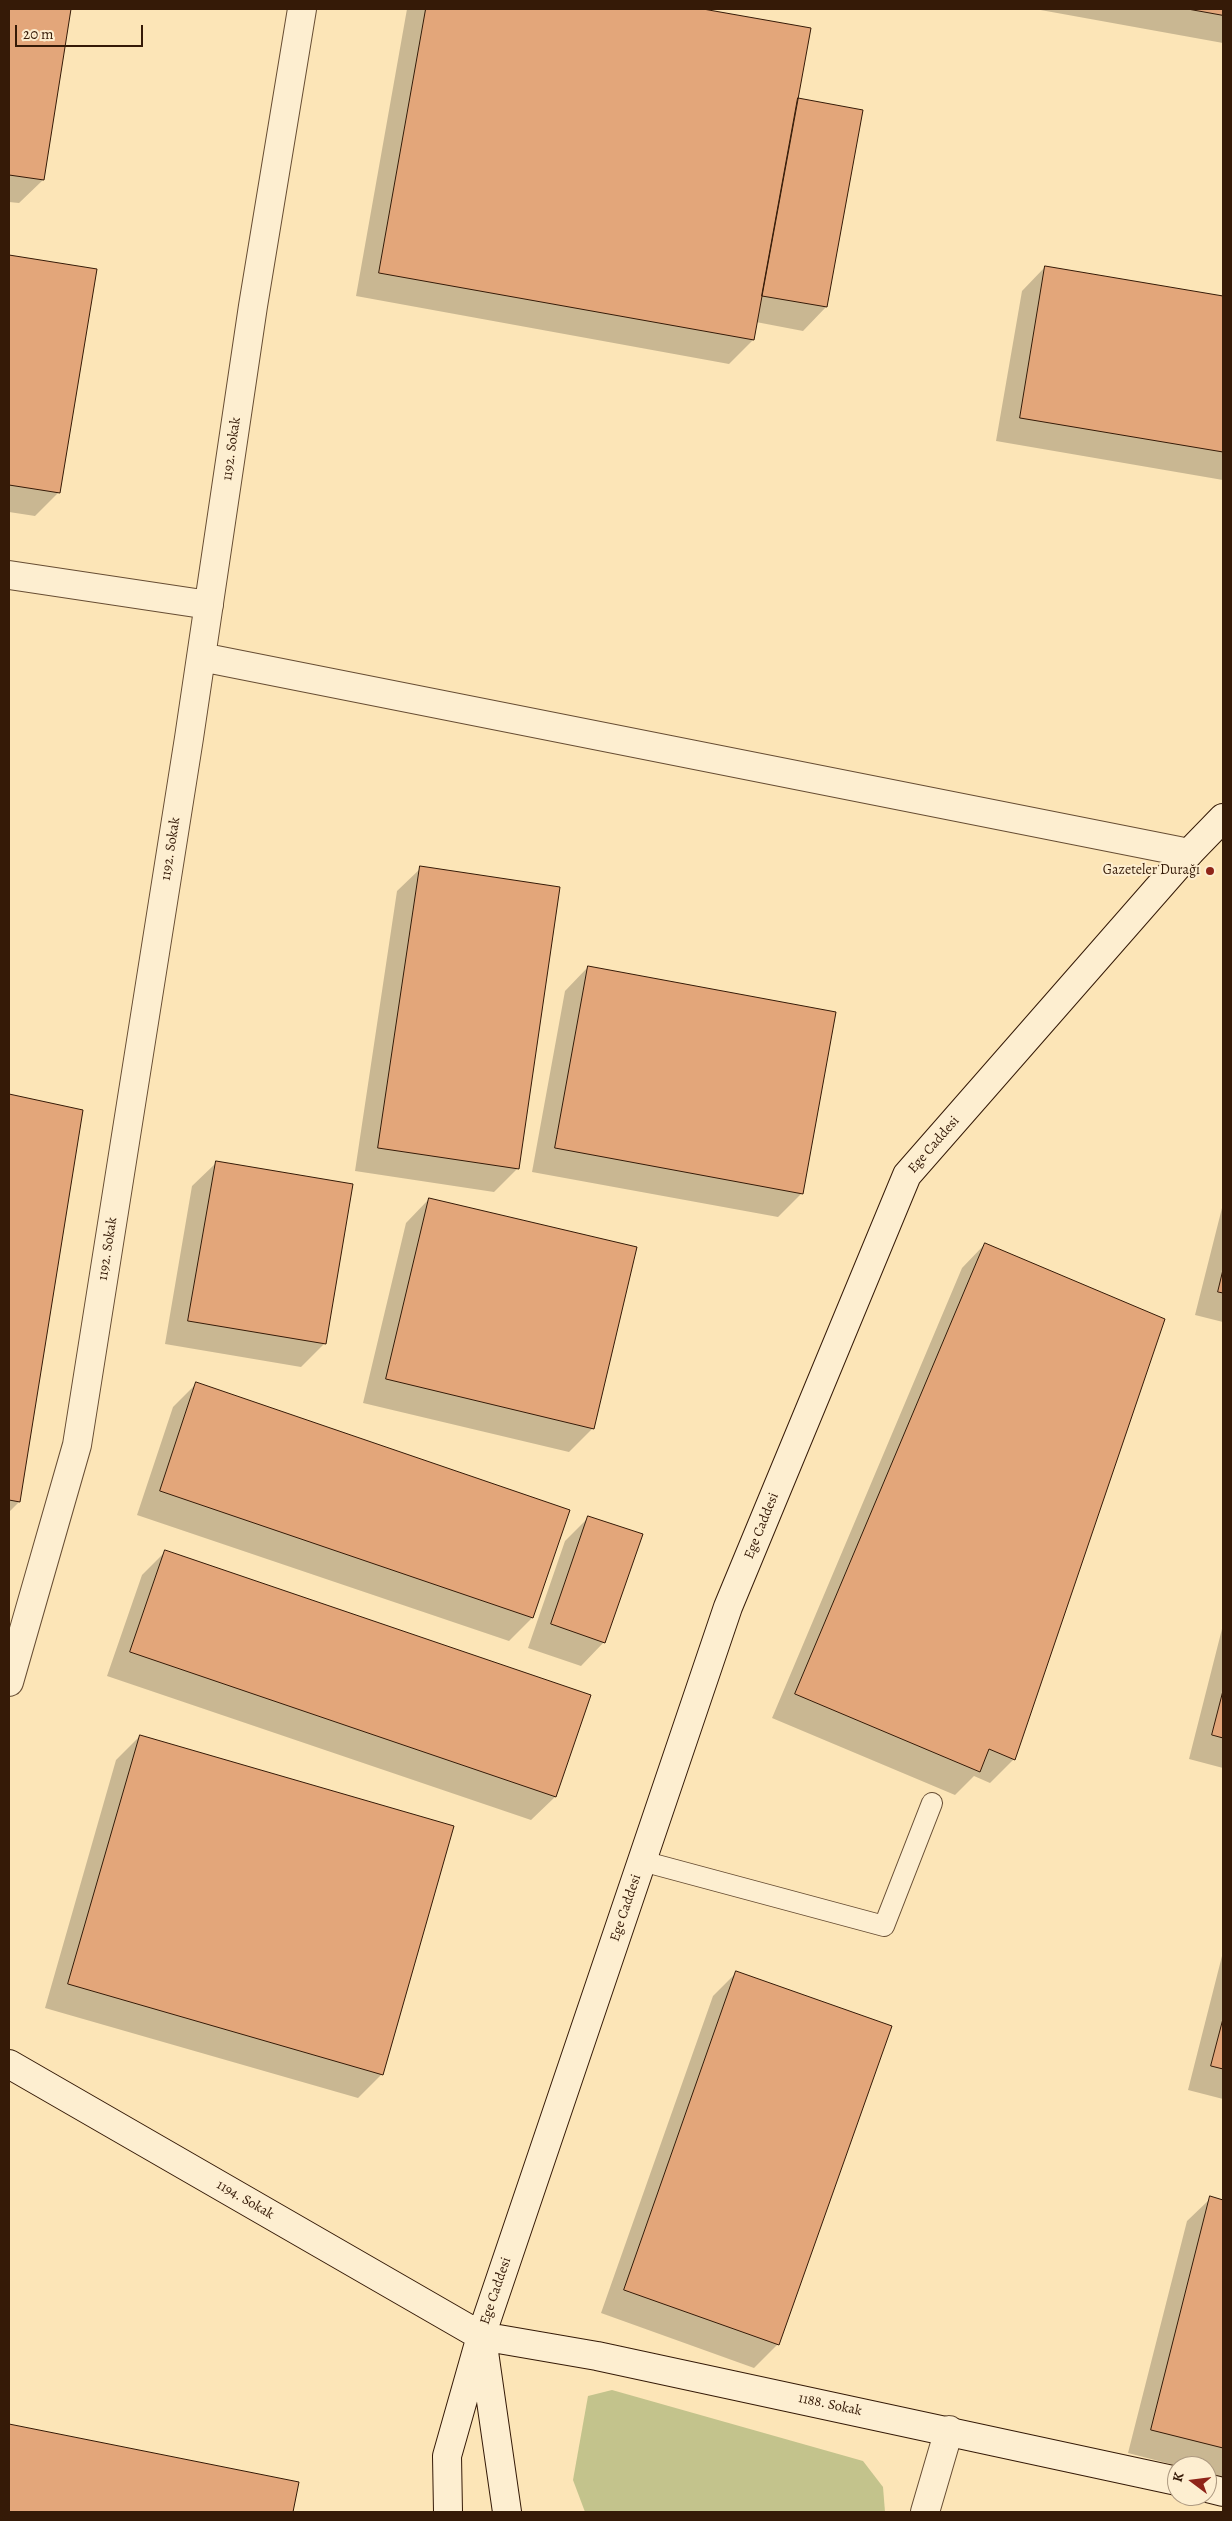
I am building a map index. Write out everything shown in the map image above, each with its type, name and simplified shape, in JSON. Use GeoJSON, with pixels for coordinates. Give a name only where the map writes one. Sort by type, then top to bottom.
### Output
{"type":"FeatureCollection","features":[{"type":"Feature","properties":{"kind":"street","name":"1192. Sokak"},"geometry":{"type":"LineString","coordinates":[[9,1682],[77,1445],[201,657],[253,306],[302,9]]}},
{"type":"Feature","properties":{"kind":"street"},"geometry":{"type":"LineString","coordinates":[[9,575],[209,605]]}},
{"type":"Feature","properties":{"kind":"street"},"geometry":{"type":"LineString","coordinates":[[201,657],[1189,853]]}},
{"type":"Feature","properties":{"kind":"street","name":"Ege Caddesi"},"geometry":{"type":"LineString","coordinates":[[448,2512],[447,2456],[481,2336],[728,1607],[907,1175],[1189,853],[1223,818]]}},
{"type":"Feature","properties":{"kind":"street","name":"1194. Sokak"},"geometry":{"type":"LineString","coordinates":[[9,2064],[481,2336]]}},
{"type":"Feature","properties":{"kind":"street"},"geometry":{"type":"LineString","coordinates":[[481,2336],[506,2494],[507,2512]]}},
{"type":"Feature","properties":{"kind":"street","name":"1188. Sokak"},"geometry":{"type":"LineString","coordinates":[[481,2336],[597,2356],[948,2430],[1167,2479]]}},
{"type":"Feature","properties":{"kind":"street"},"geometry":{"type":"LineString","coordinates":[[925,2512],[948,2430]]}},
{"type":"Feature","properties":{"kind":"lane"},"geometry":{"type":"LineString","coordinates":[[642,1861],[884,1926],[932,1803]]}},
{"type":"Feature","properties":{"kind":"green space"},"geometry":{"type":"Polygon","coordinates":[[[612,2390],[863,2461],[883,2487],[885,2512],[585,2512],[573,2480],[588,2396],[612,2390]]]}},
{"type":"Feature","properties":{"kind":"building"},"geometry":{"type":"Polygon","coordinates":[[[9,9],[71,9],[44,180],[9,175],[9,9]]]}},
{"type":"Feature","properties":{"kind":"building"},"geometry":{"type":"Polygon","coordinates":[[[426,9],[703,9],[811,28],[754,340],[379,273],[426,9]]]}},
{"type":"Feature","properties":{"kind":"building"},"geometry":{"type":"Polygon","coordinates":[[[1188,9],[1223,9],[1223,15],[1188,9]]]}},
{"type":"Feature","properties":{"kind":"building"},"geometry":{"type":"Polygon","coordinates":[[[798,98],[863,110],[827,307],[762,296],[798,98]]]}},
{"type":"Feature","properties":{"kind":"building"},"geometry":{"type":"Polygon","coordinates":[[[9,255],[97,269],[60,493],[9,485],[9,255]]]}},
{"type":"Feature","properties":{"kind":"building"},"geometry":{"type":"Polygon","coordinates":[[[1045,266],[1223,296],[1223,452],[1020,418],[1045,266]]]}},
{"type":"Feature","properties":{"kind":"building"},"geometry":{"type":"Polygon","coordinates":[[[420,866],[560,887],[519,1169],[378,1148],[420,866]]]}},
{"type":"Feature","properties":{"kind":"building"},"geometry":{"type":"Polygon","coordinates":[[[588,966],[836,1012],[803,1194],[555,1148],[588,966]]]}},
{"type":"Feature","properties":{"kind":"building"},"geometry":{"type":"Polygon","coordinates":[[[9,1094],[83,1110],[20,1502],[9,1500],[9,1094]]]}},
{"type":"Feature","properties":{"kind":"building"},"geometry":{"type":"Polygon","coordinates":[[[216,1161],[353,1184],[326,1344],[188,1321],[216,1161]]]}},
{"type":"Feature","properties":{"kind":"building"},"geometry":{"type":"Polygon","coordinates":[[[429,1198],[637,1247],[594,1429],[386,1379],[429,1198]]]}},
{"type":"Feature","properties":{"kind":"building"},"geometry":{"type":"Polygon","coordinates":[[[985,1243],[1165,1319],[1015,1760],[989,1749],[980,1772],[795,1694],[985,1243]]]}},
{"type":"Feature","properties":{"kind":"building"},"geometry":{"type":"Polygon","coordinates":[[[1223,1270],[1223,1293],[1218,1292],[1223,1270]]]}},
{"type":"Feature","properties":{"kind":"building"},"geometry":{"type":"Polygon","coordinates":[[[196,1382],[570,1510],[533,1618],[160,1491],[196,1382]]]}},
{"type":"Feature","properties":{"kind":"building"},"geometry":{"type":"Polygon","coordinates":[[[588,1516],[643,1534],[605,1643],[551,1624],[588,1516]]]}},
{"type":"Feature","properties":{"kind":"building"},"geometry":{"type":"Polygon","coordinates":[[[165,1550],[591,1695],[556,1797],[130,1652],[165,1550]]]}},
{"type":"Feature","properties":{"kind":"building"},"geometry":{"type":"Polygon","coordinates":[[[1223,1691],[1223,1738],[1212,1735],[1223,1691]]]}},
{"type":"Feature","properties":{"kind":"building"},"geometry":{"type":"Polygon","coordinates":[[[140,1735],[454,1826],[383,2075],[68,1984],[140,1735]]]}},
{"type":"Feature","properties":{"kind":"building"},"geometry":{"type":"Polygon","coordinates":[[[736,1971],[892,2026],[779,2345],[624,2290],[736,1971]]]}},
{"type":"Feature","properties":{"kind":"building"},"geometry":{"type":"Polygon","coordinates":[[[1223,2019],[1223,2069],[1211,2066],[1223,2019]]]}},
{"type":"Feature","properties":{"kind":"building"},"geometry":{"type":"Polygon","coordinates":[[[1210,2196],[1223,2200],[1223,2448],[1151,2430],[1210,2196]]]}},
{"type":"Feature","properties":{"kind":"building"},"geometry":{"type":"Polygon","coordinates":[[[9,2424],[299,2482],[293,2512],[9,2512],[9,2424]]]}},
{"type":"Feature","properties":{"kind":"place","name":"Gazeteler Durağı"},"geometry":{"type":"Point","coordinates":[1210,871]}}]}
